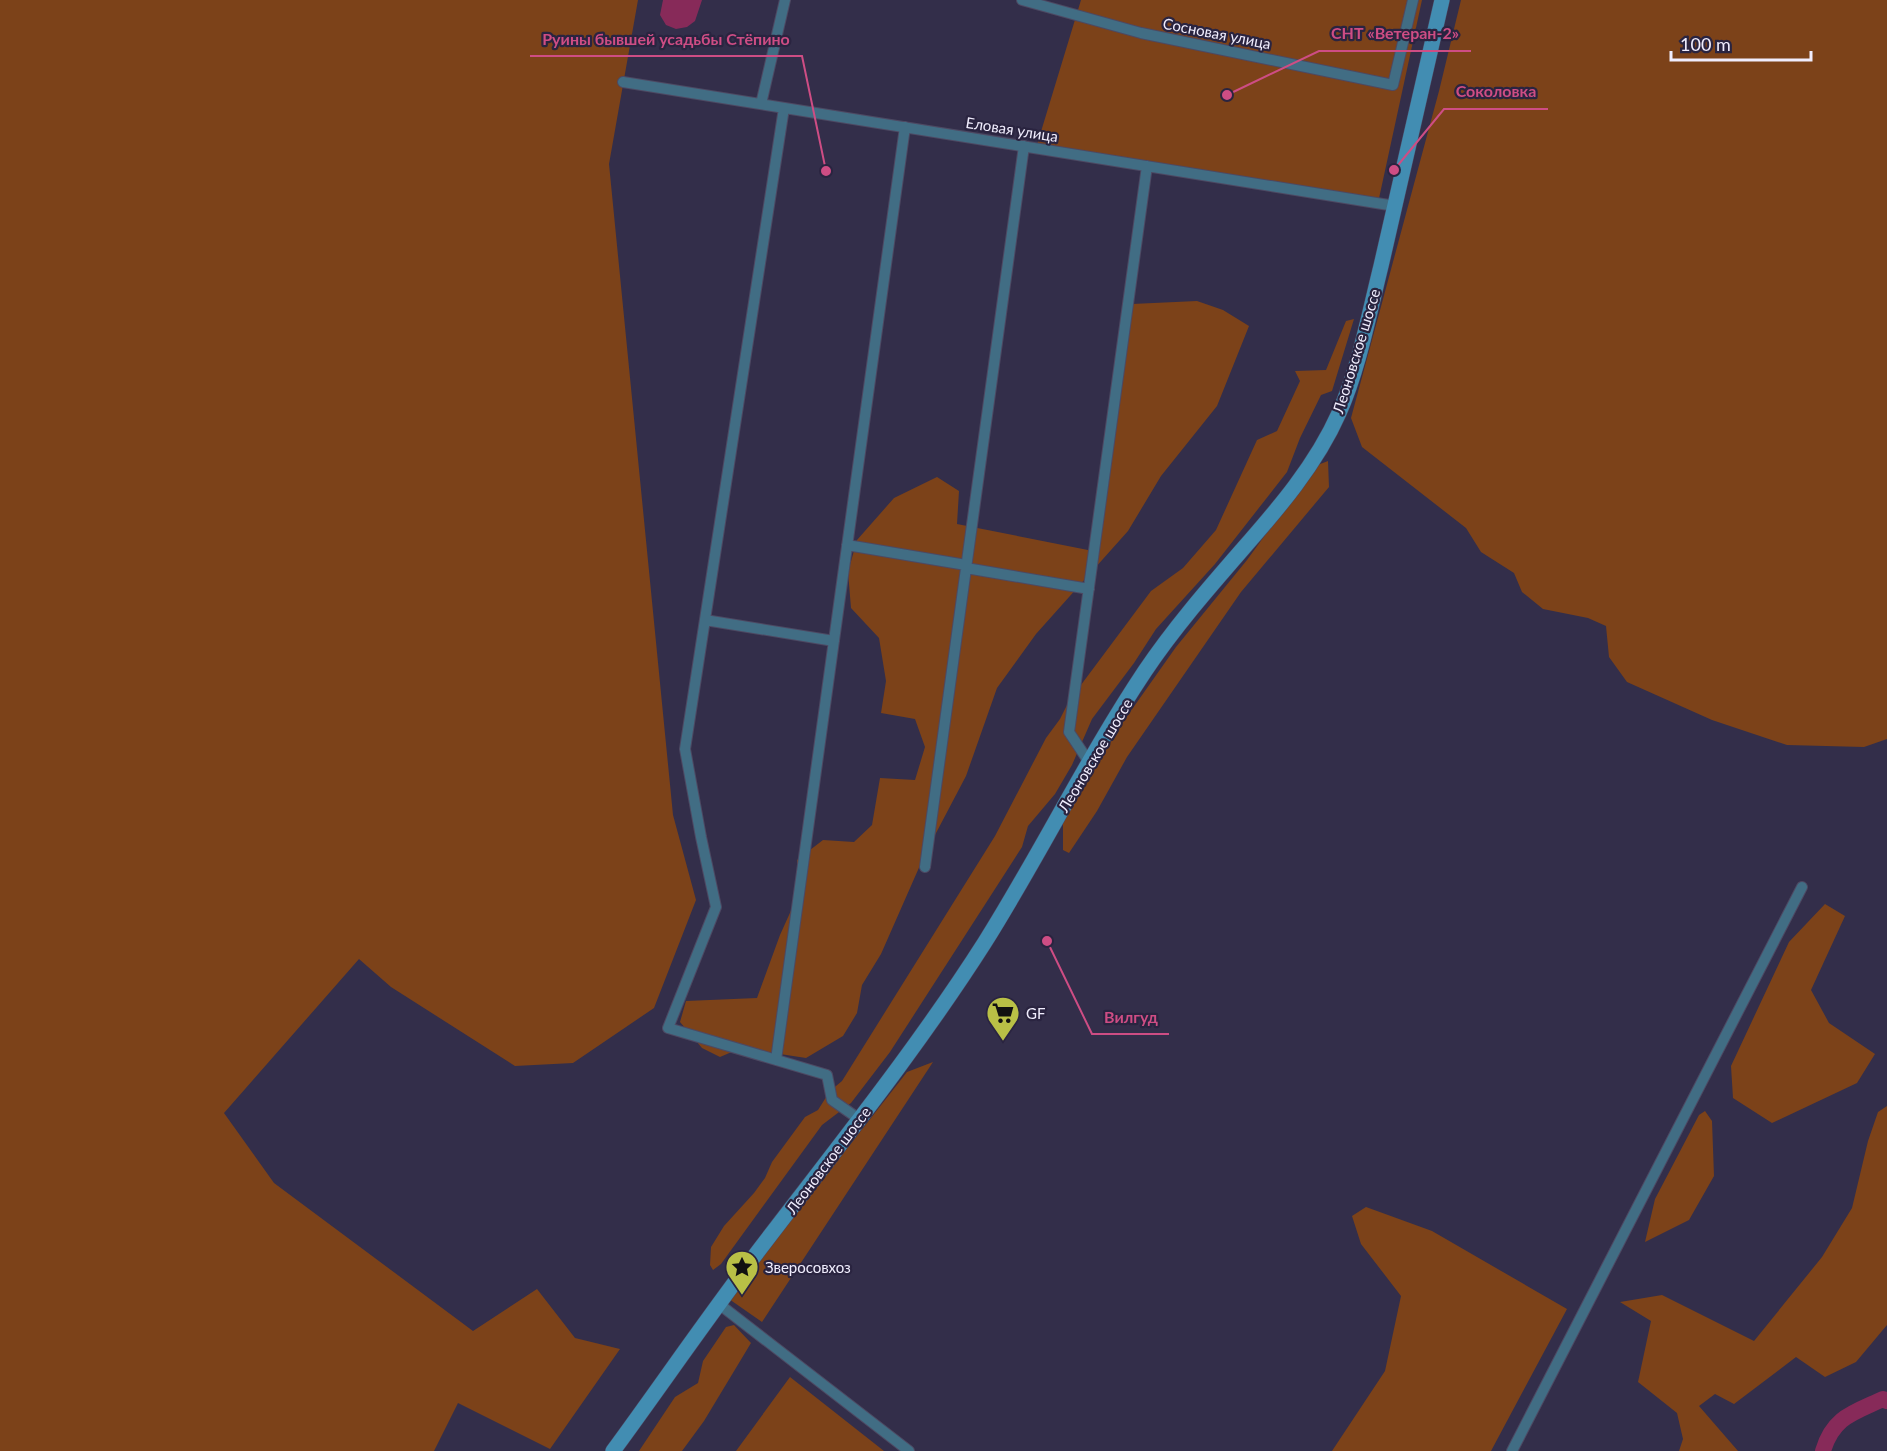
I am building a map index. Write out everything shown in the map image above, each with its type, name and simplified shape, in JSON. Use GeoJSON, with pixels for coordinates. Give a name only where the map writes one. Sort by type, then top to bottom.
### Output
{"type":"FeatureCollection","features":[{"type":"Feature","properties":{"kind":"main road","name":"Леоновское шоссе"},"geometry":{"type":"LineString","coordinates":[[613,1451],[986,941],[1089,762],[1169,636],[1279,507],[1300,479],[1330,430],[1340,411],[1353,375],[1395,206],[1441,0]]}},
{"type":"Feature","properties":{"kind":"street"},"geometry":{"type":"LineString","coordinates":[[761,104],[785,0]]}},
{"type":"Feature","properties":{"kind":"street","name":"Сосновая улица"},"geometry":{"type":"LineString","coordinates":[[1022,0],[1141,33],[1393,85],[1413,0]]}},
{"type":"Feature","properties":{"kind":"street","name":"Еловая улица"},"geometry":{"type":"LineString","coordinates":[[623,82],[1395,206]]}},
{"type":"Feature","properties":{"kind":"street"},"geometry":{"type":"LineString","coordinates":[[784,108],[685,749],[716,907],[668,1028],[827,1075],[832,1100],[858,1119]]}},
{"type":"Feature","properties":{"kind":"street"},"geometry":{"type":"LineString","coordinates":[[776,1060],[905,127]]}},
{"type":"Feature","properties":{"kind":"street"},"geometry":{"type":"LineString","coordinates":[[925,867],[1024,146]]}},
{"type":"Feature","properties":{"kind":"street"},"geometry":{"type":"LineString","coordinates":[[1089,762],[1069,732],[1148,166]]}},
{"type":"Feature","properties":{"kind":"street"},"geometry":{"type":"LineString","coordinates":[[847,545],[1089,589]]}},
{"type":"Feature","properties":{"kind":"street"},"geometry":{"type":"LineString","coordinates":[[705,620],[834,640]]}},
{"type":"Feature","properties":{"kind":"street"},"geometry":{"type":"LineString","coordinates":[[1512,1451],[1802,887]]}},
{"type":"Feature","properties":{"kind":"street"},"geometry":{"type":"LineString","coordinates":[[719,1304],[909,1451]]}},
{"type":"Feature","properties":{"kind":"shaded area"},"geometry":{"type":"Polygon","coordinates":[[[0,0],[638,0],[609,164],[673,815],[696,900],[654,1008],[573,1063],[515,1066],[391,987],[359,959],[224,1113],[274,1183],[473,1331],[537,1289],[575,1338],[620,1349],[550,1449],[458,1403],[434,1451],[0,1451],[0,0]]]}},
{"type":"Feature","properties":{"kind":"shaded area"},"geometry":{"type":"Polygon","coordinates":[[[663,0],[702,0],[695,21],[687,27],[676,29],[666,25],[660,15],[663,0]]]}},
{"type":"Feature","properties":{"kind":"shaded area"},"geometry":{"type":"Polygon","coordinates":[[[1081,0],[1422,0],[1378,203],[1036,148],[1081,0]]]}},
{"type":"Feature","properties":{"kind":"shaded area"},"geometry":{"type":"Polygon","coordinates":[[[1461,0],[1887,0],[1887,739],[1864,747],[1787,745],[1712,720],[1627,682],[1609,657],[1606,626],[1588,618],[1543,609],[1522,592],[1514,573],[1481,552],[1466,528],[1362,447],[1351,418],[1439,91],[1461,0]]]}},
{"type":"Feature","properties":{"kind":"shaded area"},"geometry":{"type":"Polygon","coordinates":[[[1197,301],[1223,310],[1249,326],[1217,406],[1161,476],[1128,531],[1036,634],[997,688],[966,776],[925,854],[881,954],[862,985],[857,1013],[843,1036],[806,1058],[741,1048],[720,1057],[702,1048],[680,1022],[686,1001],[757,998],[780,935],[798,895],[797,860],[823,840],[854,842],[872,825],[880,778],[915,780],[925,747],[915,719],[881,713],[886,681],[879,638],[851,608],[848,572],[857,540],[894,498],[937,477],[959,491],[957,524],[1093,551],[1132,304],[1197,301]]]}},
{"type":"Feature","properties":{"kind":"shaded area"},"geometry":{"type":"Polygon","coordinates":[[[1354,319],[1332,391],[1321,395],[1300,438],[1287,472],[1215,564],[1156,629],[1092,719],[1072,765],[1055,794],[1028,826],[1022,847],[890,1052],[851,1103],[822,1125],[721,1264],[713,1270],[710,1265],[711,1247],[724,1226],[754,1193],[765,1178],[772,1162],[805,1117],[818,1110],[830,1091],[842,1081],[995,836],[1046,738],[1060,719],[1069,701],[1151,591],[1183,568],[1216,530],[1257,440],[1277,431],[1300,381],[1295,371],[1326,370],[1346,321],[1354,319]]]}},
{"type":"Feature","properties":{"kind":"shaded area"},"geometry":{"type":"Polygon","coordinates":[[[1328,461],[1329,487],[1241,592],[1127,757],[1097,811],[1069,853],[1063,850],[1063,821],[1123,722],[1176,647],[1247,560],[1315,466],[1328,461]]]}},
{"type":"Feature","properties":{"kind":"shaded area"},"geometry":{"type":"Polygon","coordinates":[[[1825,904],[1845,916],[1811,990],[1829,1023],[1875,1054],[1857,1083],[1772,1123],[1733,1098],[1731,1066],[1789,942],[1825,904]]]}},
{"type":"Feature","properties":{"kind":"shaded area"},"geometry":{"type":"Polygon","coordinates":[[[933,1062],[762,1322],[729,1299],[907,1072],[933,1062]]]}},
{"type":"Feature","properties":{"kind":"shaded area"},"geometry":{"type":"Polygon","coordinates":[[[1887,1106],[1887,1325],[1856,1362],[1825,1377],[1796,1357],[1734,1404],[1715,1394],[1699,1406],[1738,1451],[1679,1451],[1683,1439],[1677,1413],[1638,1382],[1651,1321],[1620,1302],[1662,1295],[1754,1341],[1822,1257],[1852,1208],[1868,1141],[1878,1112],[1887,1106]]]}},
{"type":"Feature","properties":{"kind":"shaded area"},"geometry":{"type":"Polygon","coordinates":[[[1705,1111],[1712,1121],[1714,1176],[1689,1220],[1645,1242],[1655,1199],[1699,1115],[1705,1111]]]}},
{"type":"Feature","properties":{"kind":"shaded area"},"geometry":{"type":"Polygon","coordinates":[[[1366,1207],[1432,1231],[1567,1309],[1491,1451],[1332,1451],[1385,1371],[1401,1296],[1361,1244],[1352,1216],[1366,1207]]]}},
{"type":"Feature","properties":{"kind":"shaded area"},"geometry":{"type":"Polygon","coordinates":[[[734,1325],[751,1343],[704,1421],[682,1451],[639,1451],[675,1397],[698,1383],[703,1361],[726,1327],[734,1325]]]}},
{"type":"Feature","properties":{"kind":"shaded area"},"geometry":{"type":"Polygon","coordinates":[[[790,1377],[884,1451],[736,1451],[790,1377]]]}},
{"type":"Feature","properties":{"kind":"waterway"},"geometry":{"type":"LineString","coordinates":[[1823,1451],[1832,1430],[1838,1423],[1883,1399],[1887,1401]]}},
{"type":"Feature","properties":{"kind":"place","name":"СНТ «Ветеран-2»"},"geometry":{"type":"Point","coordinates":[1227,95]}},
{"type":"Feature","properties":{"kind":"place","name":"Соколовка"},"geometry":{"type":"Point","coordinates":[1394,170]}},
{"type":"Feature","properties":{"kind":"place","name":"Руины бывшей усадьбы Стёпино"},"geometry":{"type":"Point","coordinates":[826,171]}},
{"type":"Feature","properties":{"kind":"place","name":"Вилгуд"},"geometry":{"type":"Point","coordinates":[1047,941]}},
{"type":"Feature","properties":{"kind":"place","name":"GF"},"geometry":{"type":"Point","coordinates":[1003,1042]}},
{"type":"Feature","properties":{"kind":"place","name":"Зверосовхоз"},"geometry":{"type":"Point","coordinates":[742,1296]}}]}
